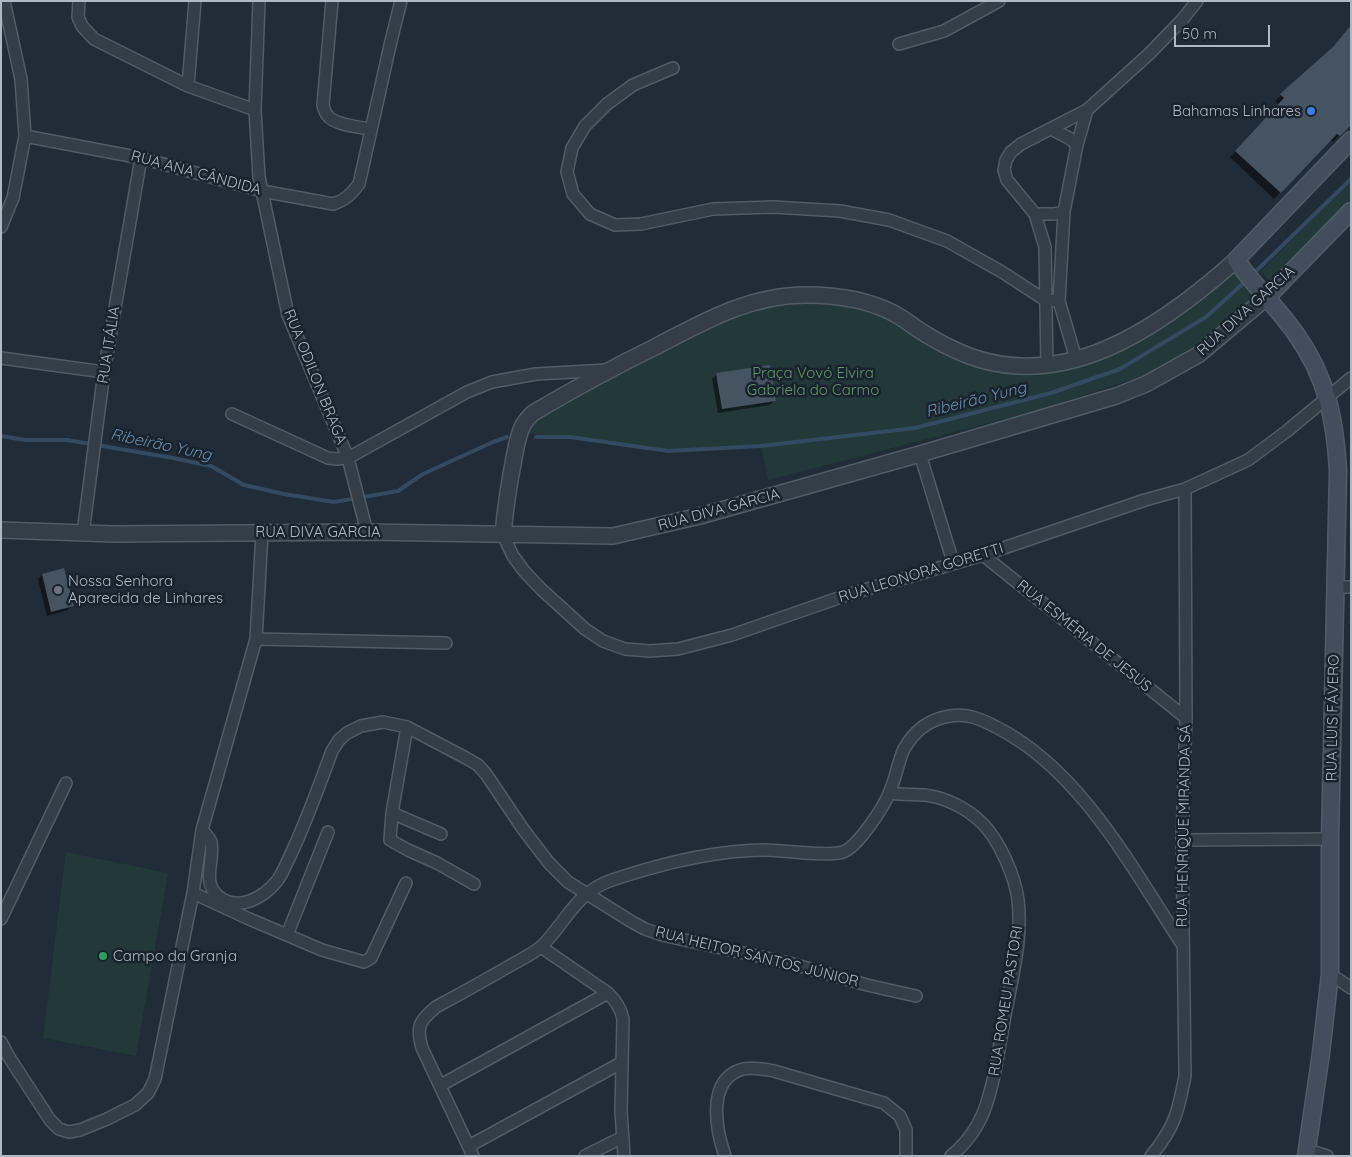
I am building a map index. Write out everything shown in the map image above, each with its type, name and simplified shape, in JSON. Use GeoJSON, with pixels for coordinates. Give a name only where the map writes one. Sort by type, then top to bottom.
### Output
{"type":"FeatureCollection","features":[{"type":"Feature","properties":{"kind":"main road"},"geometry":{"type":"LineString","coordinates":[[1238,263],[1351,140]]}},
{"type":"Feature","properties":{"kind":"main road","name":"RUA DIVA GARCIA"},"geometry":{"type":"LineString","coordinates":[[1262,291],[1351,211]]}},
{"type":"Feature","properties":{"kind":"main road","name":"RUA LUIS FÁVERO"},"geometry":{"type":"LineString","coordinates":[[1238,263],[1297,335],[1319,374],[1328,396],[1334,422],[1338,471],[1343,587],[1330,840],[1330,974],[1307,1153]]}},
{"type":"Feature","properties":{"kind":"street"},"geometry":{"type":"LineString","coordinates":[[1,227],[13,198],[24,136],[21,79],[4,1]]}},
{"type":"Feature","properties":{"kind":"street"},"geometry":{"type":"LineString","coordinates":[[79,1],[78,17],[87,34],[94,39],[188,86],[255,110]]}},
{"type":"Feature","properties":{"kind":"street"},"geometry":{"type":"LineString","coordinates":[[188,86],[195,1]]}},
{"type":"Feature","properties":{"kind":"street","name":"RUA ODILON BRAGA"},"geometry":{"type":"LineString","coordinates":[[259,1],[255,110],[259,177],[288,315],[348,458],[367,532]]}},
{"type":"Feature","properties":{"kind":"street"},"geometry":{"type":"LineString","coordinates":[[332,1],[325,112],[334,121],[370,129],[401,1]]}},
{"type":"Feature","properties":{"kind":"street"},"geometry":{"type":"LineString","coordinates":[[899,44],[944,31],[999,1]]}},
{"type":"Feature","properties":{"kind":"street"},"geometry":{"type":"LineString","coordinates":[[1047,365],[1046,247],[1035,214],[1007,180],[1004,170],[1006,160],[1011,152],[1021,144],[1087,110],[1149,54],[1182,20],[1197,1]]}},
{"type":"Feature","properties":{"kind":"street"},"geometry":{"type":"LineString","coordinates":[[673,68],[633,85],[607,104],[585,126],[572,148],[567,172],[573,194],[590,214],[616,225],[641,224],[713,209],[773,206],[848,212],[890,220],[947,241],[1002,272],[1045,300],[1059,301]]}},
{"type":"Feature","properties":{"kind":"street"},"geometry":{"type":"LineString","coordinates":[[1076,359],[1059,301],[1064,212],[1077,145],[1087,110]]}},
{"type":"Feature","properties":{"kind":"street"},"geometry":{"type":"LineString","coordinates":[[1051,128],[1077,145]]}},
{"type":"Feature","properties":{"kind":"street","name":"RUA ANA CÂNDIDA"},"geometry":{"type":"LineString","coordinates":[[24,136],[141,158],[262,191],[333,204],[344,200],[352,194],[359,184],[370,129]]}},
{"type":"Feature","properties":{"kind":"street","name":"RUA ITÁLIA"},"geometry":{"type":"LineString","coordinates":[[83,533],[104,372],[141,158]]}},
{"type":"Feature","properties":{"kind":"street"},"geometry":{"type":"LineString","coordinates":[[1035,214],[1064,212]]}},
{"type":"Feature","properties":{"kind":"street"},"geometry":{"type":"LineString","coordinates":[[503,535],[512,467],[520,435],[526,420],[533,413],[609,370],[719,314],[744,304],[778,297],[804,295],[841,296],[879,306],[895,313],[931,338],[981,361],[1013,367],[1047,365],[1099,352],[1127,339],[1165,318],[1238,263]]}},
{"type":"Feature","properties":{"kind":"street","name":"RUA DIVA GARCIA"},"geometry":{"type":"LineString","coordinates":[[4,534],[367,532],[613,536],[652,529],[1090,405],[1146,384],[1198,355],[1262,291]]}},
{"type":"Feature","properties":{"kind":"street"},"geometry":{"type":"LineString","coordinates":[[1,358],[104,372]]}},
{"type":"Feature","properties":{"kind":"street"},"geometry":{"type":"LineString","coordinates":[[232,414],[328,458],[348,458],[467,392],[492,382],[536,374],[609,370]]}},
{"type":"Feature","properties":{"kind":"street","name":"RUA LEONORA GORETTI"},"geometry":{"type":"LineString","coordinates":[[503,535],[524,571],[585,629],[603,641],[625,649],[650,651],[678,650],[732,635],[847,595],[953,562],[983,555],[1145,500],[1185,489],[1248,460],[1287,431],[1351,378]]}},
{"type":"Feature","properties":{"kind":"street"},"geometry":{"type":"LineString","coordinates":[[920,454],[953,562]]}},
{"type":"Feature","properties":{"kind":"street","name":"RUA HENRIQUE MIRANDA SÁ"},"geometry":{"type":"LineString","coordinates":[[1152,1156],[1165,1139],[1177,1114],[1185,1076],[1182,840],[1186,718],[1185,489]]}},
{"type":"Feature","properties":{"kind":"street"},"geometry":{"type":"LineString","coordinates":[[1,1042],[50,1120],[59,1129],[69,1132],[80,1130],[135,1104],[148,1093],[154,1079],[193,893],[202,830],[256,639],[262,533]]}},
{"type":"Feature","properties":{"kind":"street","name":"RUA ESMÉRIA DE JESUS"},"geometry":{"type":"LineString","coordinates":[[983,555],[1186,718]]}},
{"type":"Feature","properties":{"kind":"street"},"geometry":{"type":"LineString","coordinates":[[256,639],[446,642]]}},
{"type":"Feature","properties":{"kind":"street"},"geometry":{"type":"LineString","coordinates":[[621,1063],[471,1151],[422,1048],[418,1028],[424,1017],[436,1008],[541,947],[585,894],[610,881],[702,855],[764,850],[844,852],[856,843],[867,830],[890,793],[904,749],[914,735],[929,722],[962,714],[983,720],[1009,733],[1032,749],[1070,783],[1106,828],[1182,944]]}},
{"type":"Feature","properties":{"kind":"street","name":"RUA HEITOR SANTOS JÚNIOR"},"geometry":{"type":"LineString","coordinates":[[202,830],[211,842],[210,882],[213,892],[228,902],[242,904],[254,900],[266,892],[278,880],[302,831],[332,751],[339,740],[347,733],[361,726],[382,722],[407,727],[478,766],[496,787],[523,830],[568,882],[645,930],[662,936],[789,963],[867,985],[916,996]]}},
{"type":"Feature","properties":{"kind":"street"},"geometry":{"type":"LineString","coordinates":[[407,727],[389,836],[394,843],[437,863],[474,884]]}},
{"type":"Feature","properties":{"kind":"street"},"geometry":{"type":"LineString","coordinates":[[1,919],[66,783]]}},
{"type":"Feature","properties":{"kind":"street","name":"RUA ROMEU PASTORI"},"geometry":{"type":"LineString","coordinates":[[890,793],[942,798],[962,808],[982,823],[1000,850],[1011,872],[1018,899],[1020,933],[988,1100],[976,1127],[961,1148],[951,1156]]}},
{"type":"Feature","properties":{"kind":"street"},"geometry":{"type":"LineString","coordinates":[[392,813],[441,834]]}},
{"type":"Feature","properties":{"kind":"street"},"geometry":{"type":"LineString","coordinates":[[287,935],[328,832]]}},
{"type":"Feature","properties":{"kind":"street"},"geometry":{"type":"LineString","coordinates":[[1182,840],[1330,840]]}},
{"type":"Feature","properties":{"kind":"street"},"geometry":{"type":"LineString","coordinates":[[193,893],[322,950],[355,961],[364,962],[368,961],[373,953],[406,883]]}},
{"type":"Feature","properties":{"kind":"street"},"geometry":{"type":"LineString","coordinates":[[541,947],[608,993],[619,1006],[624,1019],[620,1111],[624,1156]]}},
{"type":"Feature","properties":{"kind":"street"},"geometry":{"type":"LineString","coordinates":[[1330,974],[1351,988]]}},
{"type":"Feature","properties":{"kind":"street"},"geometry":{"type":"LineString","coordinates":[[441,1085],[608,993]]}},
{"type":"Feature","properties":{"kind":"street"},"geometry":{"type":"LineString","coordinates":[[725,1156],[716,1121],[716,1106],[719,1093],[726,1079],[733,1073],[744,1069],[756,1068],[774,1071],[884,1103],[900,1116],[906,1130],[906,1156]]}},
{"type":"Feature","properties":{"kind":"street"},"geometry":{"type":"LineString","coordinates":[[584,1156],[602,1152],[623,1137]]}},
{"type":"Feature","properties":{"kind":"street"},"geometry":{"type":"LineString","coordinates":[[1307,1153],[1327,1156]]}},
{"type":"Feature","properties":{"kind":"green space"},"geometry":{"type":"Polygon","coordinates":[[[1351,180],[1351,206],[1272,285],[1261,271],[1351,180]]]}},
{"type":"Feature","properties":{"kind":"green space","name":"Praça Vovó Elvira Gabriela do Carmo"},"geometry":{"type":"Polygon","coordinates":[[[1231,267],[1257,294],[1218,330],[1190,351],[1146,375],[1029,413],[768,480],[761,446],[668,451],[570,437],[523,433],[534,419],[720,317],[803,298],[862,305],[913,332],[1015,363],[1057,357],[1123,335],[1231,267]]]}},
{"type":"Feature","properties":{"kind":"green space","name":"Campo da Granja"},"geometry":{"type":"Polygon","coordinates":[[[66,852],[168,873],[136,1056],[43,1038],[66,852]]]}},
{"type":"Feature","properties":{"kind":"building","name":"Bahamas Linhares"},"geometry":{"type":"Polygon","coordinates":[[[1351,25],[1351,125],[1340,136],[1337,134],[1281,193],[1235,151],[1284,98],[1280,94],[1334,46],[1351,25]]]}},
{"type":"Feature","properties":{"kind":"building"},"geometry":{"type":"Polygon","coordinates":[[[770,365],[776,401],[722,409],[716,373],[770,365]]]}},
{"type":"Feature","properties":{"kind":"building","name":"Nossa Senhora Aparecida de Linhares"},"geometry":{"type":"Polygon","coordinates":[[[64,568],[74,606],[51,612],[42,574],[64,568]]]}},
{"type":"Feature","properties":{"kind":"waterway","name":"Ribeirão Yung"},"geometry":{"type":"LineString","coordinates":[[1252,275],[1351,179]]}},
{"type":"Feature","properties":{"kind":"waterway","name":"Ribeirão Yung"},"geometry":{"type":"LineString","coordinates":[[536,437],[570,437],[668,451],[761,446],[915,428],[1051,393],[1120,369],[1206,317],[1247,280]]}},
{"type":"Feature","properties":{"kind":"waterway","name":"Ribeirão Yung"},"geometry":{"type":"LineString","coordinates":[[1,436],[25,440],[67,440],[173,458],[211,466],[244,485],[334,502],[398,491],[423,474],[507,437]]}},
{"type":"Feature","properties":{"kind":"place","name":"Bahamas Linhares"},"geometry":{"type":"Point","coordinates":[1311,111]}},
{"type":"Feature","properties":{"kind":"place","name":"Nossa Senhora Aparecida de Linhares"},"geometry":{"type":"Point","coordinates":[58,590]}},
{"type":"Feature","properties":{"kind":"place","name":"Campo da Granja"},"geometry":{"type":"Point","coordinates":[103,956]}}]}
